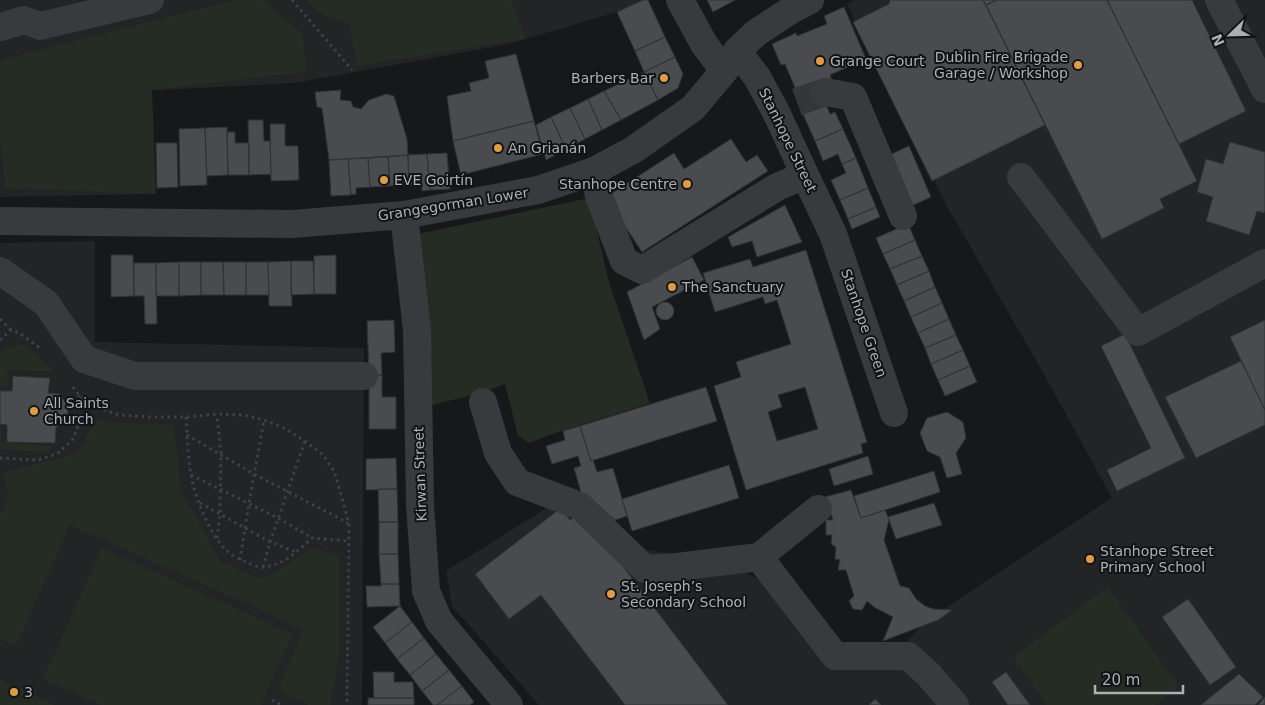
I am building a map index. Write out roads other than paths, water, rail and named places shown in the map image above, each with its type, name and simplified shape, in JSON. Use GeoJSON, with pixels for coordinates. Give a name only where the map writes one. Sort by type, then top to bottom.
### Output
{"type":"FeatureCollection","features":[{"type":"Feature","properties":{"kind":"street"},"geometry":{"type":"LineString","coordinates":[[0,27],[24,20],[40,26],[150,0]]}},
{"type":"Feature","properties":{"kind":"street","name":"Stanhope Street"},"geometry":{"type":"LineString","coordinates":[[680,0],[704,44],[757,77],[787,107],[805,175],[833,234]]}},
{"type":"Feature","properties":{"kind":"street","name":"Grangegorman Lower"},"geometry":{"type":"LineString","coordinates":[[0,220],[292,224],[404,215],[538,190],[594,171],[633,150],[693,108],[730,61],[756,33],[810,0]]}},
{"type":"Feature","properties":{"kind":"street"},"geometry":{"type":"LineString","coordinates":[[1219,0],[1265,89]]}},
{"type":"Feature","properties":{"kind":"street"},"geometry":{"type":"LineString","coordinates":[[825,92],[852,97],[903,216]]}},
{"type":"Feature","properties":{"kind":"street"},"geometry":{"type":"LineString","coordinates":[[594,171],[600,196],[624,261],[642,270],[777,187],[805,175]]}},
{"type":"Feature","properties":{"kind":"street"},"geometry":{"type":"LineString","coordinates":[[1021,177],[1138,332],[1265,263]]}},
{"type":"Feature","properties":{"kind":"street","name":"Kirwan Street"},"geometry":{"type":"LineString","coordinates":[[404,215],[417,330],[420,505],[426,590],[439,622],[509,705]]}},
{"type":"Feature","properties":{"kind":"street","name":"Stanhope Green"},"geometry":{"type":"LineString","coordinates":[[833,234],[894,413]]}},
{"type":"Feature","properties":{"kind":"street"},"geometry":{"type":"LineString","coordinates":[[0,272],[46,303],[84,359],[135,376],[364,376]]}},
{"type":"Feature","properties":{"kind":"street"},"geometry":{"type":"LineString","coordinates":[[483,402],[498,453],[517,482],[580,506],[645,568],[677,567],[759,557],[818,509]]}},
{"type":"Feature","properties":{"kind":"street"},"geometry":{"type":"LineString","coordinates":[[759,557],[835,656],[908,656],[928,674],[955,705]]}},
{"type":"Feature","properties":{"kind":"tunnel"},"geometry":{"type":"LineString","coordinates":[[797,102],[825,92]]}},
{"type":"Feature","properties":{"kind":"place","name":"Grange Court"},"geometry":{"type":"Point","coordinates":[820,61]}},
{"type":"Feature","properties":{"kind":"place","name":"Dublin Fire Brigade Garage / Workshop"},"geometry":{"type":"Point","coordinates":[1078,65]}},
{"type":"Feature","properties":{"kind":"place","name":"Barbers Bar"},"geometry":{"type":"Point","coordinates":[664,78]}},
{"type":"Feature","properties":{"kind":"place","name":"An Grianán"},"geometry":{"type":"Point","coordinates":[498,148]}},
{"type":"Feature","properties":{"kind":"place","name":"EVE Goirtín"},"geometry":{"type":"Point","coordinates":[384,180]}},
{"type":"Feature","properties":{"kind":"place","name":"Stanhope Centre"},"geometry":{"type":"Point","coordinates":[687,184]}},
{"type":"Feature","properties":{"kind":"place","name":"The Sanctuary"},"geometry":{"type":"Point","coordinates":[672,287]}},
{"type":"Feature","properties":{"kind":"place","name":"All Saints Church"},"geometry":{"type":"Point","coordinates":[34,411]}},
{"type":"Feature","properties":{"kind":"place","name":"Stanhope Street Primary School"},"geometry":{"type":"Point","coordinates":[1090,559]}},
{"type":"Feature","properties":{"kind":"place","name":"St. Joseph’s Secondary School"},"geometry":{"type":"Point","coordinates":[611,594]}},
{"type":"Feature","properties":{"kind":"place","name":"3"},"geometry":{"type":"Point","coordinates":[14,692]}}]}
